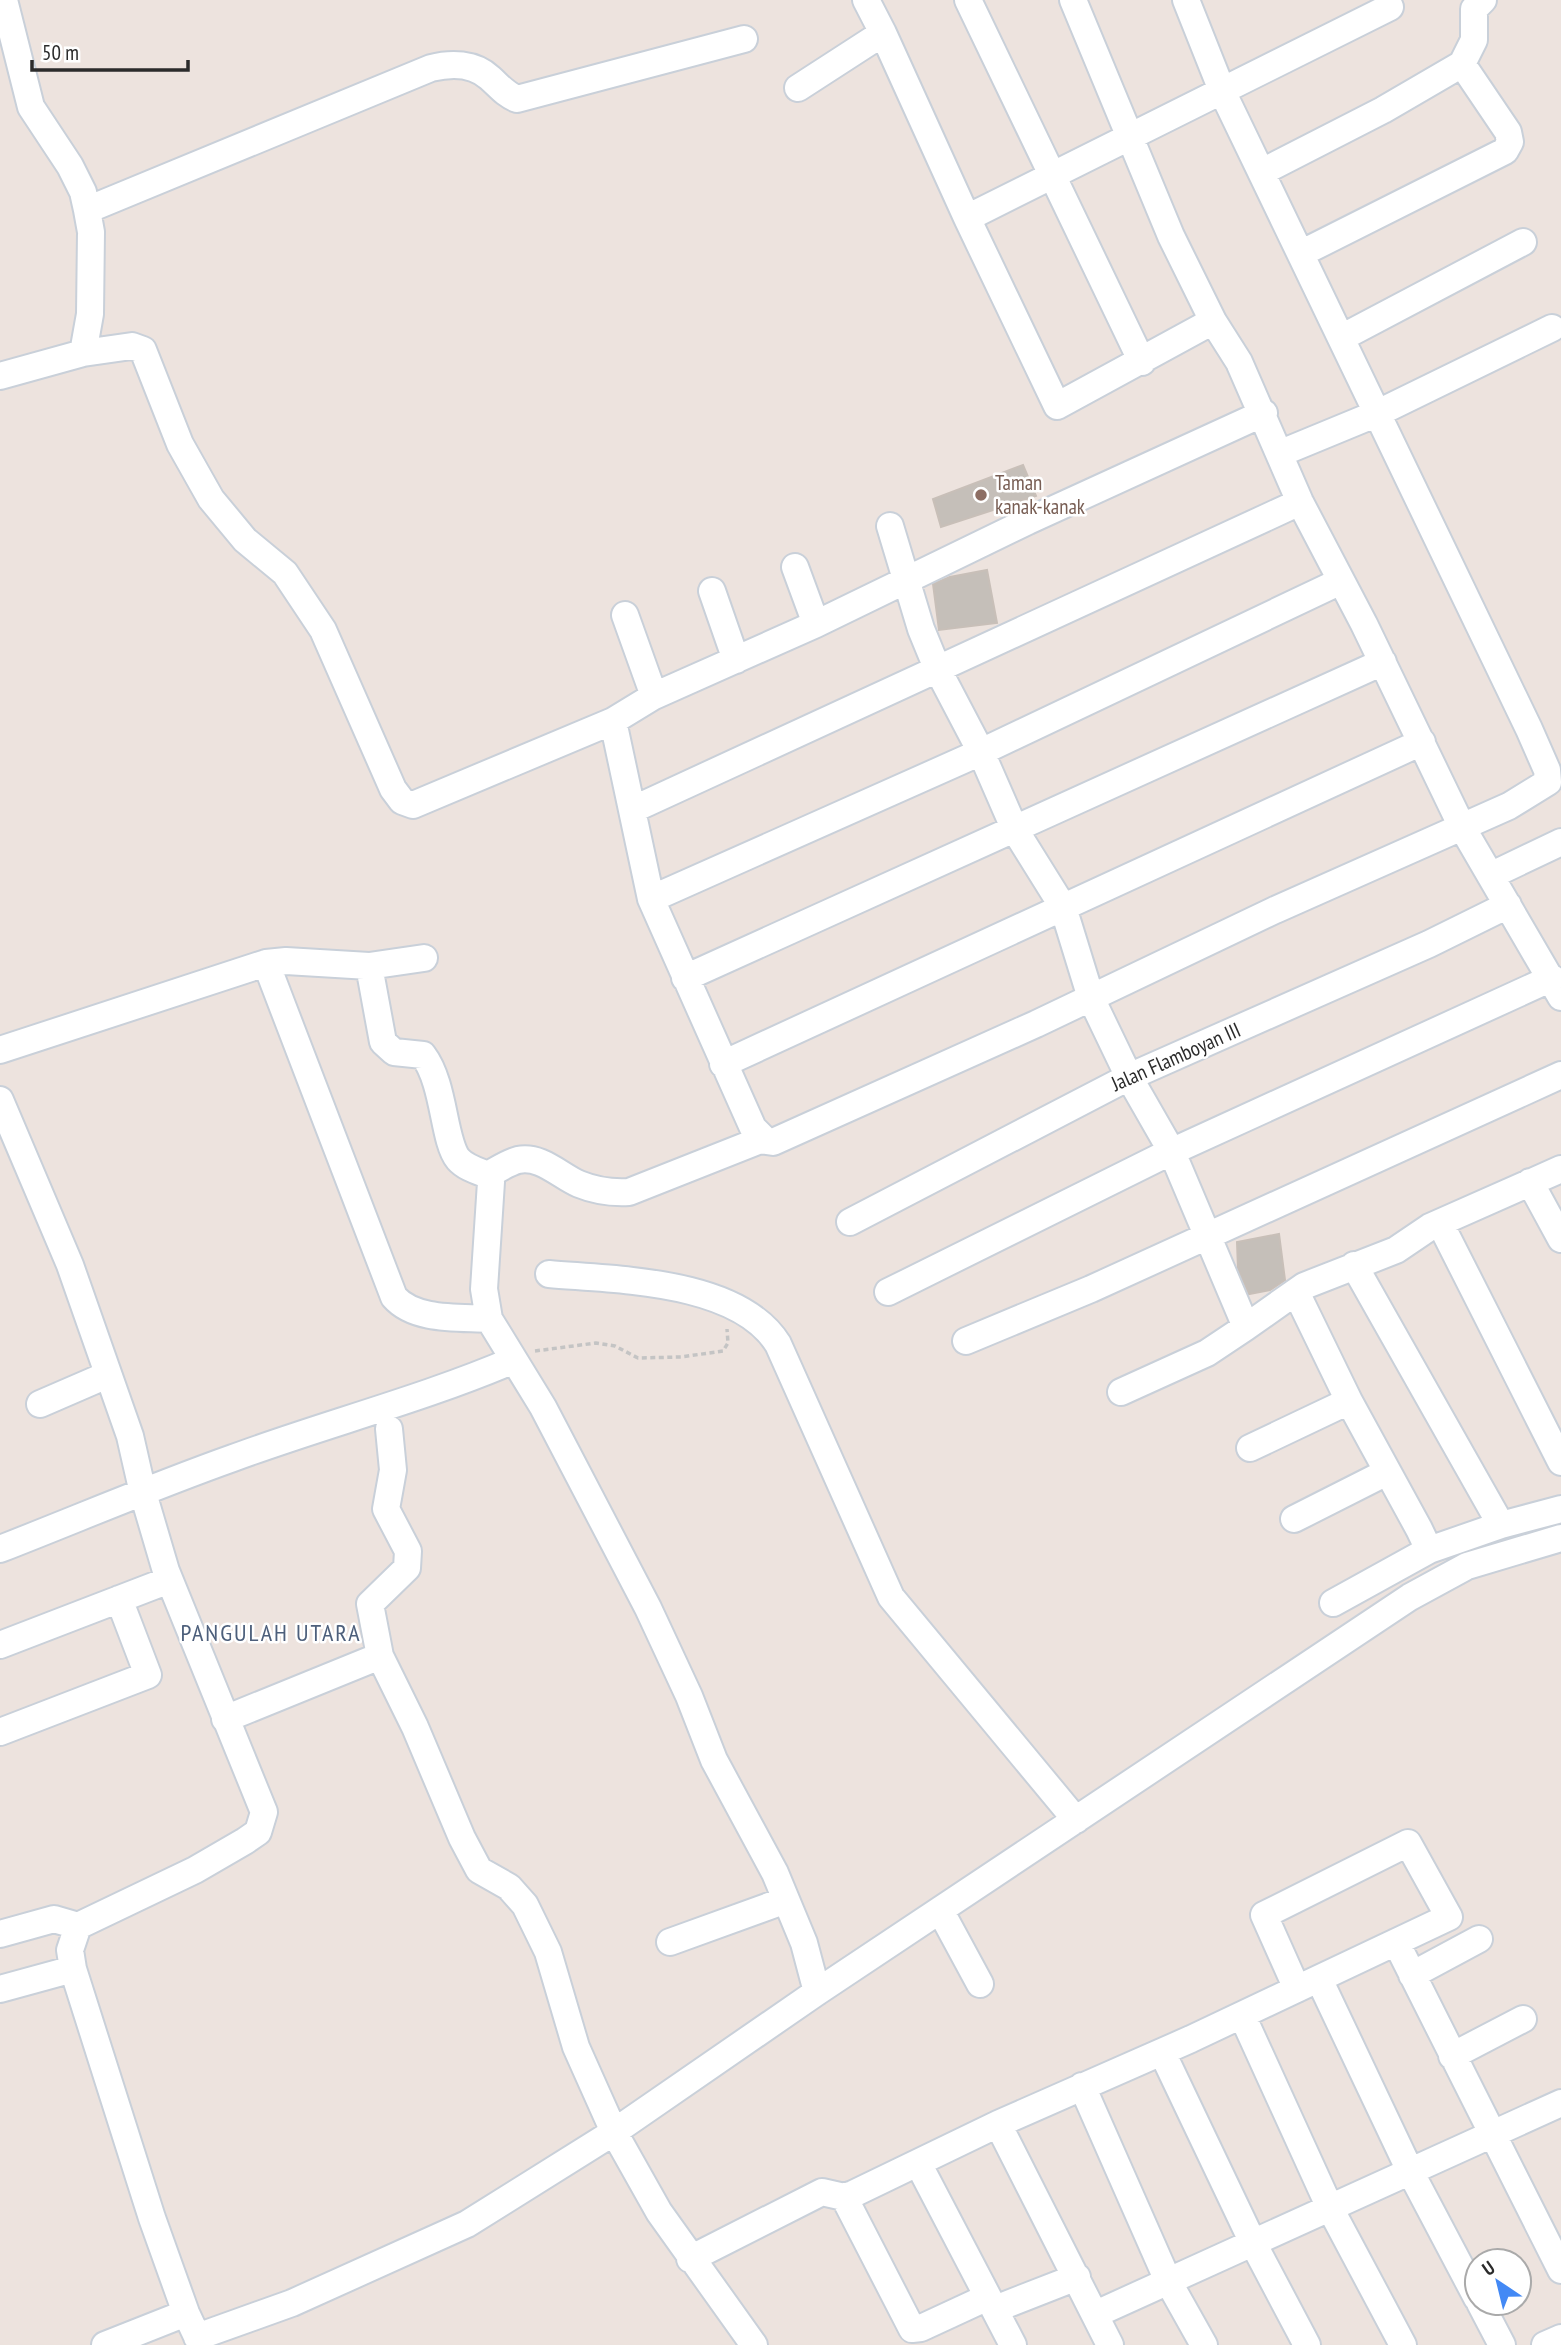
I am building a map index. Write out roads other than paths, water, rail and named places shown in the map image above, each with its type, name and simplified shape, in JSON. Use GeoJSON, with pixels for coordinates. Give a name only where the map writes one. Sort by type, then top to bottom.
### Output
{"type":"FeatureCollection","features":[{"type":"Feature","properties":{"kind":"street"},"geometry":{"type":"LineString","coordinates":[[4,0],[31,107],[70,166],[83,192],[91,232],[92,352]]}},
{"type":"Feature","properties":{"kind":"street"},"geometry":{"type":"LineString","coordinates":[[866,0],[923,115],[967,218],[1057,406],[1213,321]]}},
{"type":"Feature","properties":{"kind":"street"},"geometry":{"type":"LineString","coordinates":[[968,0],[1142,362]]}},
{"type":"Feature","properties":{"kind":"street"},"geometry":{"type":"LineString","coordinates":[[888,1292],[1172,1152],[1556,988],[1462,827],[1383,662],[1300,502],[1264,413],[1239,362],[1213,321],[1171,236],[1133,137],[1073,0]]}},
{"type":"Feature","properties":{"kind":"street"},"geometry":{"type":"LineString","coordinates":[[613,721],[623,775],[634,809],[651,899],[752,1128],[763,1139],[773,1142],[817,1125],[1275,909],[1462,827],[1544,786],[1549,777],[1264,171],[1223,93],[1189,1]]}},
{"type":"Feature","properties":{"kind":"street"},"geometry":{"type":"LineString","coordinates":[[1264,171],[1383,110],[1462,64],[1474,40],[1474,3]]}},
{"type":"Feature","properties":{"kind":"street"},"geometry":{"type":"LineString","coordinates":[[967,218],[1053,173],[1223,93],[1390,7]]}},
{"type":"Feature","properties":{"kind":"street"},"geometry":{"type":"LineString","coordinates":[[798,88],[883,33]]}},
{"type":"Feature","properties":{"kind":"street"},"geometry":{"type":"LineString","coordinates":[[87,210],[448,63],[463,65],[488,76],[504,93],[517,99],[744,39]]}},
{"type":"Feature","properties":{"kind":"street"},"geometry":{"type":"LineString","coordinates":[[1302,253],[1505,151],[1510,142],[1507,132],[1462,64]]}},
{"type":"Feature","properties":{"kind":"street"},"geometry":{"type":"LineString","coordinates":[[1341,338],[1523,242]]}},
{"type":"Feature","properties":{"kind":"street"},"geometry":{"type":"LineString","coordinates":[[1281,453],[1378,413],[1552,328]]}},
{"type":"Feature","properties":{"kind":"street"},"geometry":{"type":"LineString","coordinates":[[0,376],[92,352],[132,346],[145,354],[180,444],[211,499],[245,540],[285,573],[323,630],[393,789],[402,801],[413,805],[613,721],[654,696],[816,624],[1028,521],[1264,413]]}},
{"type":"Feature","properties":{"kind":"street"},"geometry":{"type":"LineString","coordinates":[[634,809],[1300,502]]}},
{"type":"Feature","properties":{"kind":"street"},"geometry":{"type":"LineString","coordinates":[[890,526],[906,582],[937,668],[981,752],[1015,830],[1063,907],[1091,998],[1129,1077],[1172,1152],[1246,1327]]}},
{"type":"Feature","properties":{"kind":"street"},"geometry":{"type":"LineString","coordinates":[[795,567],[816,624]]}},
{"type":"Feature","properties":{"kind":"street"},"geometry":{"type":"LineString","coordinates":[[651,899],[981,752],[1341,581]]}},
{"type":"Feature","properties":{"kind":"street"},"geometry":{"type":"LineString","coordinates":[[712,591],[736,660]]}},
{"type":"Feature","properties":{"kind":"street"},"geometry":{"type":"LineString","coordinates":[[625,615],[654,696]]}},
{"type":"Feature","properties":{"kind":"street"},"geometry":{"type":"LineString","coordinates":[[685,978],[1383,662]]}},
{"type":"Feature","properties":{"kind":"street"},"geometry":{"type":"LineString","coordinates":[[723,1064],[1422,742]]}},
{"type":"Feature","properties":{"kind":"street"},"geometry":{"type":"LineString","coordinates":[[1492,875],[1561,842]]}},
{"type":"Feature","properties":{"kind":"street","name":"Jalan Flamboyan III"},"geometry":{"type":"LineString","coordinates":[[850,1222],[1129,1077],[1429,944],[1508,905]]}},
{"type":"Feature","properties":{"kind":"street"},"geometry":{"type":"LineString","coordinates":[[0,1050],[265,963],[286,961],[369,966],[424,958]]}},
{"type":"Feature","properties":{"kind":"street"},"geometry":{"type":"LineString","coordinates":[[265,963],[394,1297],[401,1306],[418,1313],[489,1319]]}},
{"type":"Feature","properties":{"kind":"street"},"geometry":{"type":"LineString","coordinates":[[369,966],[383,1042],[394,1052],[423,1055],[440,1090],[454,1153],[467,1167],[488,1175],[510,1163],[526,1160],[547,1166],[580,1184],[615,1193],[638,1190],[763,1139]]}},
{"type":"Feature","properties":{"kind":"street"},"geometry":{"type":"LineString","coordinates":[[966,1342],[1561,1075]]}},
{"type":"Feature","properties":{"kind":"street"},"geometry":{"type":"LineString","coordinates":[[0,1100],[70,1265],[130,1436],[142,1493],[169,1580],[264,1812],[258,1832],[195,1870],[78,1926],[54,1919],[0,1934]]}},
{"type":"Feature","properties":{"kind":"street"},"geometry":{"type":"LineString","coordinates":[[1121,1392],[1207,1353],[1296,1292],[1354,1265],[1396,1250],[1440,1223],[1561,1169]]}},
{"type":"Feature","properties":{"kind":"street"},"geometry":{"type":"LineString","coordinates":[[488,1175],[492,1187],[484,1289],[489,1319],[543,1407],[641,1594],[690,1696],[714,1760],[786,1900],[804,1943],[817,1992]]}},
{"type":"Feature","properties":{"kind":"street"},"geometry":{"type":"LineString","coordinates":[[1530,1182],[1561,1240]]}},
{"type":"Feature","properties":{"kind":"street"},"geometry":{"type":"LineString","coordinates":[[1440,1223],[1561,1462]]}},
{"type":"Feature","properties":{"kind":"street"},"geometry":{"type":"LineString","coordinates":[[1354,1265],[1501,1525]]}},
{"type":"Feature","properties":{"kind":"street"},"geometry":{"type":"LineString","coordinates":[[549,1274],[662,1284],[721,1303],[762,1322],[778,1343],[891,1597],[1076,1820]]}},
{"type":"Feature","properties":{"kind":"street"},"geometry":{"type":"LineString","coordinates":[[1296,1292],[1387,1472],[1444,1557]]}},
{"type":"Feature","properties":{"kind":"street"},"geometry":{"type":"LineString","coordinates":[[0,1549],[234,1457],[375,1407],[421,1396],[514,1360]]}},
{"type":"Feature","properties":{"kind":"street"},"geometry":{"type":"LineString","coordinates":[[40,1404],[107,1375]]}},
{"type":"Feature","properties":{"kind":"street"},"geometry":{"type":"LineString","coordinates":[[1250,1448],[1349,1401]]}},
{"type":"Feature","properties":{"kind":"street"},"geometry":{"type":"LineString","coordinates":[[389,1429],[393,1470],[386,1509],[408,1551],[409,1560],[407,1567],[370,1604],[380,1656],[415,1727],[454,1823],[479,1870],[509,1887],[537,1927],[552,1964],[576,2048],[614,2132],[659,2212],[754,2345]]}},
{"type":"Feature","properties":{"kind":"street"},"geometry":{"type":"LineString","coordinates":[[1294,1519],[1387,1472]]}},
{"type":"Feature","properties":{"kind":"street"},"geometry":{"type":"LineString","coordinates":[[1333,1603],[1444,1557],[1501,1525],[1561,1509]]}},
{"type":"Feature","properties":{"kind":"street"},"geometry":{"type":"LineString","coordinates":[[78,1926],[71,1950],[73,1969],[186,2313],[199,2341],[304,2298],[467,2224],[614,2132],[817,1992],[1299,1672],[1444,1557],[1479,1561],[1561,1538]]}},
{"type":"Feature","properties":{"kind":"street"},"geometry":{"type":"LineString","coordinates":[[0,1645],[169,1580]]}},
{"type":"Feature","properties":{"kind":"street"},"geometry":{"type":"LineString","coordinates":[[0,1732],[148,1675],[119,1599]]}},
{"type":"Feature","properties":{"kind":"street"},"geometry":{"type":"LineString","coordinates":[[225,1719],[380,1656]]}},
{"type":"Feature","properties":{"kind":"street"},"geometry":{"type":"LineString","coordinates":[[690,2259],[821,2192],[844,2197],[998,2124],[1242,2015],[1308,1984],[1449,1917],[1408,1843],[1264,1915],[1308,1984],[1463,2271]]}},
{"type":"Feature","properties":{"kind":"street"},"geometry":{"type":"LineString","coordinates":[[670,1942],[786,1900]]}},
{"type":"Feature","properties":{"kind":"street"},"geometry":{"type":"LineString","coordinates":[[940,1910],[980,1984]]}},
{"type":"Feature","properties":{"kind":"street"},"geometry":{"type":"LineString","coordinates":[[1412,1975],[1479,1940]]}},
{"type":"Feature","properties":{"kind":"street"},"geometry":{"type":"LineString","coordinates":[[1396,1942],[1561,2270]]}},
{"type":"Feature","properties":{"kind":"street"},"geometry":{"type":"LineString","coordinates":[[0,1989],[73,1969]]}},
{"type":"Feature","properties":{"kind":"street"},"geometry":{"type":"LineString","coordinates":[[1242,2015],[1331,2208],[1403,2345]]}},
{"type":"Feature","properties":{"kind":"street"},"geometry":{"type":"LineString","coordinates":[[1452,2056],[1523,2019]]}},
{"type":"Feature","properties":{"kind":"street"},"geometry":{"type":"LineString","coordinates":[[1162,2052],[1253,2243],[1307,2345]]}},
{"type":"Feature","properties":{"kind":"street"},"geometry":{"type":"LineString","coordinates":[[1082,2086],[1168,2281],[1205,2345]]}},
{"type":"Feature","properties":{"kind":"street"},"geometry":{"type":"LineString","coordinates":[[1096,2314],[1561,2103]]}},
{"type":"Feature","properties":{"kind":"street"},"geometry":{"type":"LineString","coordinates":[[998,2124],[1110,2345]]}},
{"type":"Feature","properties":{"kind":"street"},"geometry":{"type":"LineString","coordinates":[[918,2163],[1013,2345]]}},
{"type":"Feature","properties":{"kind":"street"},"geometry":{"type":"LineString","coordinates":[[844,2197],[912,2329],[1077,2277]]}},
{"type":"Feature","properties":{"kind":"street"},"geometry":{"type":"LineString","coordinates":[[105,2345],[186,2313]]}},
{"type":"Feature","properties":{"kind":"street"},"geometry":{"type":"LineString","coordinates":[[1487,2317],[1502,2345]]}},
{"type":"Feature","properties":{"kind":"street"},"geometry":{"type":"LineString","coordinates":[[1545,2345],[1561,2338]]}},
{"type":"Feature","properties":{"kind":"place","name":"Taman kanak-kanak"},"geometry":{"type":"Point","coordinates":[981,495]}},
{"type":"Feature","properties":{"kind":"district","name":"PANGULAH UTARA"},"geometry":{"type":"Point","coordinates":[271,1633]}}]}
